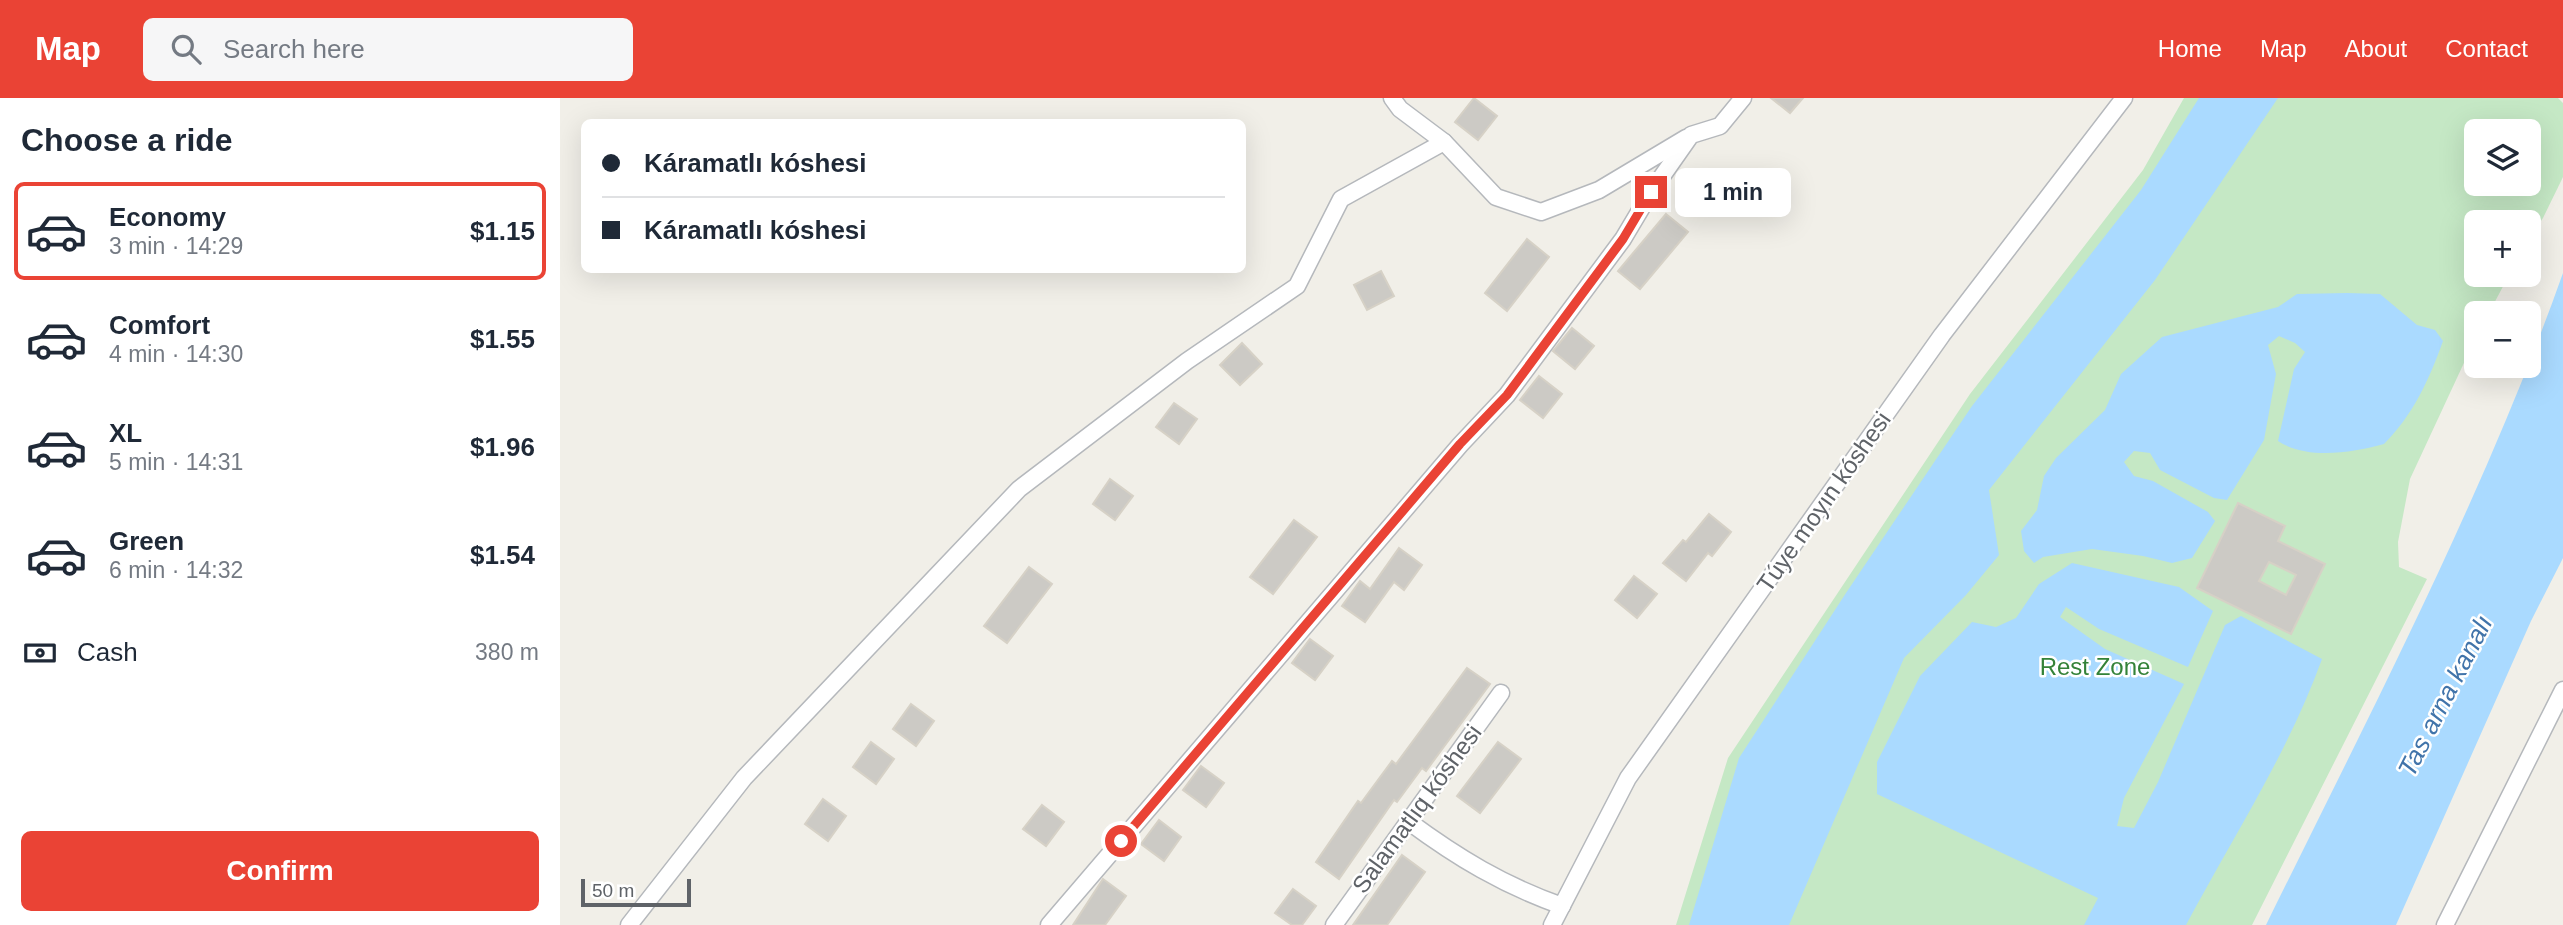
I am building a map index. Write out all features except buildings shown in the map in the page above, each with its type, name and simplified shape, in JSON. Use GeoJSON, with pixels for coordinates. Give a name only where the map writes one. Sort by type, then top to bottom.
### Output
{"type":"FeatureCollection","features":[{"type":"Feature","properties":{"kind":"street"},"geometry":{"type":"LineString","coordinates":[[1392,98],[1400,109],[1444,142],[1496,197],[1541,212],[1599,190],[1692,135],[1720,126],[1742,98]]}},
{"type":"Feature","properties":{"kind":"street","name":"Túye moyın kóshesi"},"geometry":{"type":"LineString","coordinates":[[1552,925],[1628,778],[1942,335],[2124,98]]}},
{"type":"Feature","properties":{"kind":"street"},"geometry":{"type":"LineString","coordinates":[[1049,925],[1460,444],[1507,395],[1623,239],[1651,192],[1692,135]]}},
{"type":"Feature","properties":{"kind":"street"},"geometry":{"type":"LineString","coordinates":[[629,925],[744,778],[1019,489],[1187,361],[1297,286],[1342,199],[1444,142]]}},
{"type":"Feature","properties":{"kind":"street"},"geometry":{"type":"LineString","coordinates":[[2445,925],[2563,690]]}},
{"type":"Feature","properties":{"kind":"street","name":"Salamatlıq kóshesi"},"geometry":{"type":"LineString","coordinates":[[1334,925],[1501,693]]}},
{"type":"Feature","properties":{"kind":"street"},"geometry":{"type":"LineString","coordinates":[[1408,821],[1456,856],[1524,893],[1562,906]]}},
{"type":"Feature","properties":{"kind":"green space","name":"Rest Zone"},"geometry":{"type":"Polygon","coordinates":[[[2184,98],[2558,98],[2563,103],[2563,177],[2541,221],[2541,210],[2464,210],[2464,287],[2503,287],[2495,301],[2464,301],[2464,363],[2410,479],[2398,542],[2399,567],[2427,579],[2252,925],[1676,925],[1728,758],[1970,394],[2143,170],[2184,98]]]}},
{"type":"Feature","properties":{"kind":"water"},"geometry":{"type":"Polygon","coordinates":[[[2199,98],[2278,98],[2155,280],[1989,490],[1999,555],[1966,595],[1904,658],[1789,925],[1689,925],[1739,758],[1972,406],[2141,190],[2199,98]]]}},
{"type":"Feature","properties":{"kind":"water","name":"Tas arna kanalı"},"geometry":{"type":"Polygon","coordinates":[[[2563,273],[2563,558],[2531,621],[2396,925],[2266,925],[2424,603],[2523,378],[2541,378],[2541,333],[2563,273]]]}},
{"type":"Feature","properties":{"kind":"water"},"geometry":{"type":"Polygon","coordinates":[[[2297,294],[2380,294],[2417,325],[2435,330],[2443,341],[2419,396],[2384,444],[2344,452],[2316,453],[2302,451],[2278,441],[2294,369],[2305,352],[2295,343],[2279,336],[2268,345],[2276,374],[2264,440],[2227,500],[2214,498],[2160,470],[2150,453],[2134,451],[2124,462],[2134,476],[2153,481],[2208,512],[2215,521],[2192,558],[2172,563],[2092,549],[2043,557],[2034,563],[2024,551],[2021,531],[2037,510],[2044,476],[2056,458],[2105,410],[2121,374],[2162,337],[2278,307],[2297,294]]]}},
{"type":"Feature","properties":{"kind":"water"},"geometry":{"type":"Polygon","coordinates":[[[2072,563],[2179,587],[2213,611],[2188,667],[2099,629],[2066,607],[2060,617],[2105,649],[2184,684],[2124,798],[2117,826],[2134,828],[2158,782],[2225,625],[2241,616],[2322,659],[2293,728],[2186,925],[2084,925],[2098,898],[1877,794],[1877,762],[1920,676],[1972,622],[1996,627],[2016,618],[2039,584],[2072,563]]]}},
{"type":"Feature","properties":{"kind":"route"},"geometry":{"type":"LineString","coordinates":[[1121,841],[1460,444],[1507,395],[1623,239],[1651,192]]}}]}
